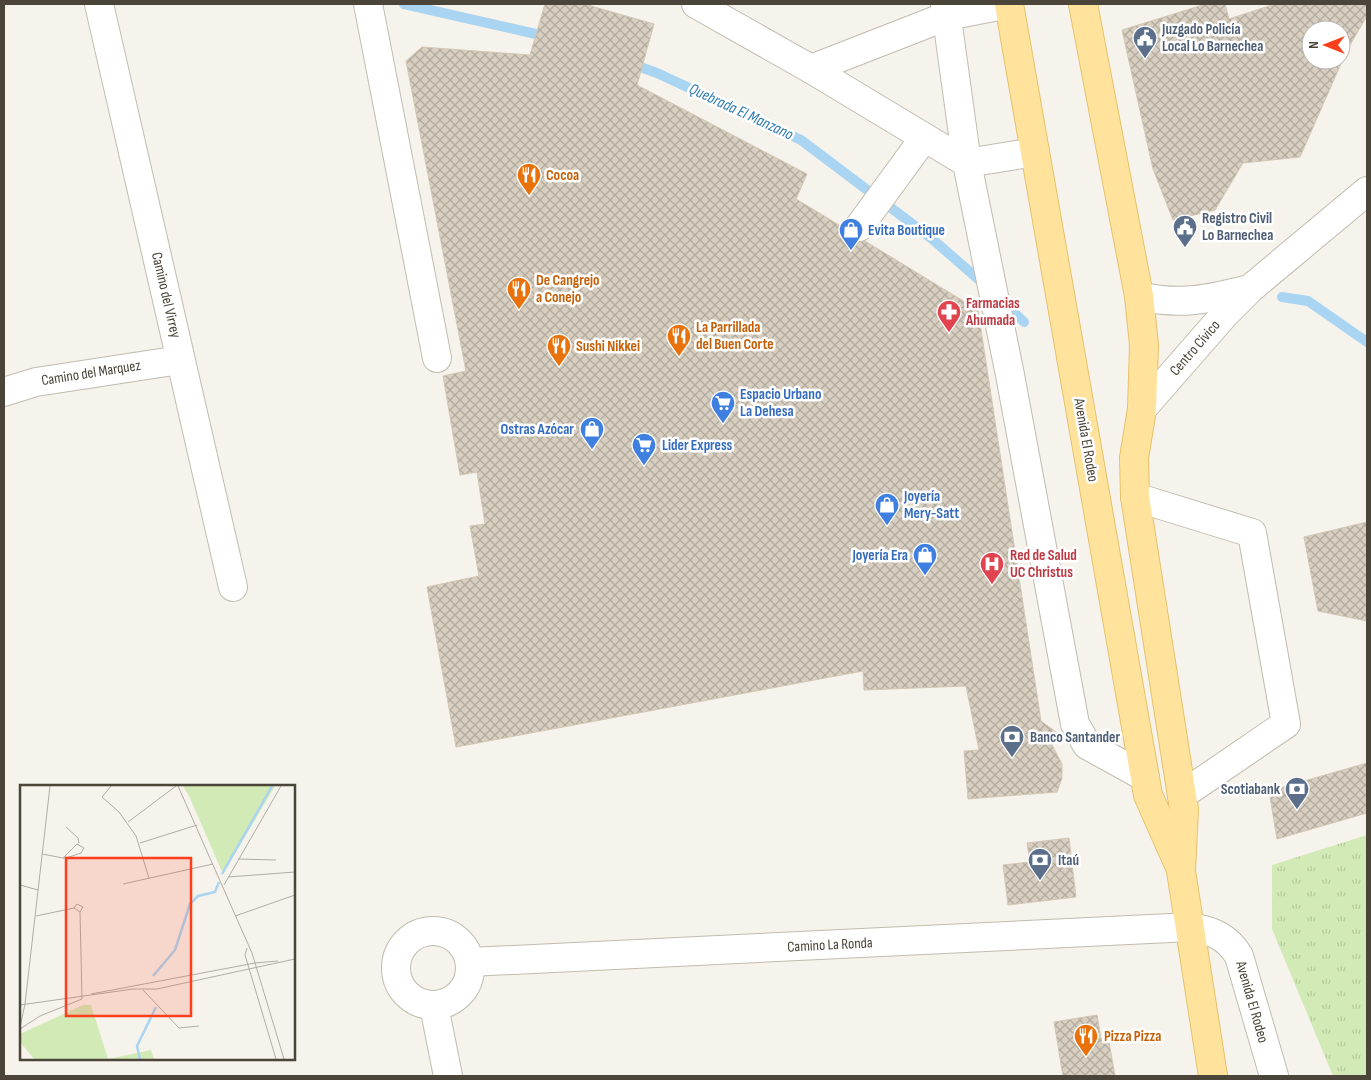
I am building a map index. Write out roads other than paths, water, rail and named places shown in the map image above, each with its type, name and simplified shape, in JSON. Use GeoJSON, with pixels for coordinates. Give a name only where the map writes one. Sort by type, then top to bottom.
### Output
{"type":"FeatureCollection","features":[{"type":"Feature","properties":{"kind":"main road","name":"Avenida El Rodeo"},"geometry":{"type":"LineString","coordinates":[[1009,4],[1148,795],[1181,871]]}},
{"type":"Feature","properties":{"kind":"main road","name":"Avenida El Rodeo"},"geometry":{"type":"LineString","coordinates":[[1083,4],[1140,296],[1144,345],[1142,409],[1134,458],[1135,497],[1184,809],[1181,871],[1213,1076]]}},
{"type":"Feature","properties":{"kind":"street","name":"Camino del Virrey"},"geometry":{"type":"LineString","coordinates":[[99,4],[232,587]]}},
{"type":"Feature","properties":{"kind":"street"},"geometry":{"type":"LineString","coordinates":[[368,4],[437,358]]}},
{"type":"Feature","properties":{"kind":"street"},"geometry":{"type":"LineString","coordinates":[[696,4],[811,69],[967,163],[1035,152]]}},
{"type":"Feature","properties":{"kind":"street"},"geometry":{"type":"LineString","coordinates":[[811,69],[946,10],[1009,4]]}},
{"type":"Feature","properties":{"kind":"street"},"geometry":{"type":"LineString","coordinates":[[946,10],[967,163],[1075,724],[1087,745],[1145,777]]}},
{"type":"Feature","properties":{"kind":"street"},"geometry":{"type":"LineString","coordinates":[[872,208],[924,138]]}},
{"type":"Feature","properties":{"kind":"street","name":"Centro Cívico"},"geometry":{"type":"LineString","coordinates":[[1142,409],[1225,314],[1251,288],[1367,192]]}},
{"type":"Feature","properties":{"kind":"street","name":"Centro Cívico"},"geometry":{"type":"LineString","coordinates":[[1140,296],[1161,301],[1200,301],[1251,288]]}},
{"type":"Feature","properties":{"kind":"street","name":"Camino del Marquez"},"geometry":{"type":"LineString","coordinates":[[4,392],[36,382],[180,360]]}},
{"type":"Feature","properties":{"kind":"street"},"geometry":{"type":"LineString","coordinates":[[1135,497],[1252,533],[1286,724],[1182,795]]}},
{"type":"Feature","properties":{"kind":"street","name":"Camino La Ronda"},"geometry":{"type":"LineString","coordinates":[[470,962],[1191,927]]}},
{"type":"Feature","properties":{"kind":"street","name":"Avenida El Rodeo"},"geometry":{"type":"LineString","coordinates":[[1191,927],[1209,930],[1223,936],[1239,956],[1274,1076]]}},
{"type":"Feature","properties":{"kind":"street"},"geometry":{"type":"LineString","coordinates":[[424,931],[439,931],[454,936],[464,947],[470,962],[467,982],[454,999],[434,1006],[419,1002],[406,994],[398,980],[396,965],[400,950],[410,938],[424,931]]}},
{"type":"Feature","properties":{"kind":"street"},"geometry":{"type":"LineString","coordinates":[[434,1006],[448,1076]]}},
{"type":"Feature","properties":{"kind":"waterway","name":"Quebrada El Manzano"},"geometry":{"type":"LineString","coordinates":[[404,4],[549,37]]}},
{"type":"Feature","properties":{"kind":"waterway","name":"Quebrada El Manzano"},"geometry":{"type":"LineString","coordinates":[[629,63],[657,73],[801,140],[931,238],[985,285]]}},
{"type":"Feature","properties":{"kind":"waterway","name":"Quebrada El Manzano"},"geometry":{"type":"LineString","coordinates":[[1282,297],[1308,301],[1367,342]]}},
{"type":"Feature","properties":{"kind":"waterway","name":"Quebrada El Manzano"},"geometry":{"type":"LineString","coordinates":[[1001,300],[1024,322]]}},
{"type":"Feature","properties":{"kind":"place","name":"Juzgado Policía Local Lo Barnechea"},"geometry":{"type":"Point","coordinates":[1145,59]}},
{"type":"Feature","properties":{"kind":"place","name":"Cocoa"},"geometry":{"type":"Point","coordinates":[529,196]}},
{"type":"Feature","properties":{"kind":"place","name":"Registro Civil Lo Barnechea"},"geometry":{"type":"Point","coordinates":[1185,248]}},
{"type":"Feature","properties":{"kind":"place","name":"Evita Boutique"},"geometry":{"type":"Point","coordinates":[851,251]}},
{"type":"Feature","properties":{"kind":"place","name":"De Cangrejo a Conejo"},"geometry":{"type":"Point","coordinates":[519,310]}},
{"type":"Feature","properties":{"kind":"place","name":"Farmacias Ahumada"},"geometry":{"type":"Point","coordinates":[949,333]}},
{"type":"Feature","properties":{"kind":"place","name":"La Parrillada del Buen Corte"},"geometry":{"type":"Point","coordinates":[679,357]}},
{"type":"Feature","properties":{"kind":"place","name":"Sushi Nikkei"},"geometry":{"type":"Point","coordinates":[559,367]}},
{"type":"Feature","properties":{"kind":"place","name":"Espacio Urbano La Dehesa"},"geometry":{"type":"Point","coordinates":[723,424]}},
{"type":"Feature","properties":{"kind":"place","name":"Ostras Azócar"},"geometry":{"type":"Point","coordinates":[592,450]}},
{"type":"Feature","properties":{"kind":"place","name":"Lider Express"},"geometry":{"type":"Point","coordinates":[644,466]}},
{"type":"Feature","properties":{"kind":"place","name":"Joyería Mery-Satt"},"geometry":{"type":"Point","coordinates":[887,526]}},
{"type":"Feature","properties":{"kind":"place","name":"Joyería Era"},"geometry":{"type":"Point","coordinates":[925,576]}},
{"type":"Feature","properties":{"kind":"place","name":"Red de Salud UC Christus"},"geometry":{"type":"Point","coordinates":[992,585]}},
{"type":"Feature","properties":{"kind":"place","name":"Banco Santander"},"geometry":{"type":"Point","coordinates":[1012,758]}},
{"type":"Feature","properties":{"kind":"place","name":"Scotiabank"},"geometry":{"type":"Point","coordinates":[1297,810]}},
{"type":"Feature","properties":{"kind":"place","name":"Itaú"},"geometry":{"type":"Point","coordinates":[1040,881]}},
{"type":"Feature","properties":{"kind":"place","name":"Pizza Pizza"},"geometry":{"type":"Point","coordinates":[1086,1057]}}]}
